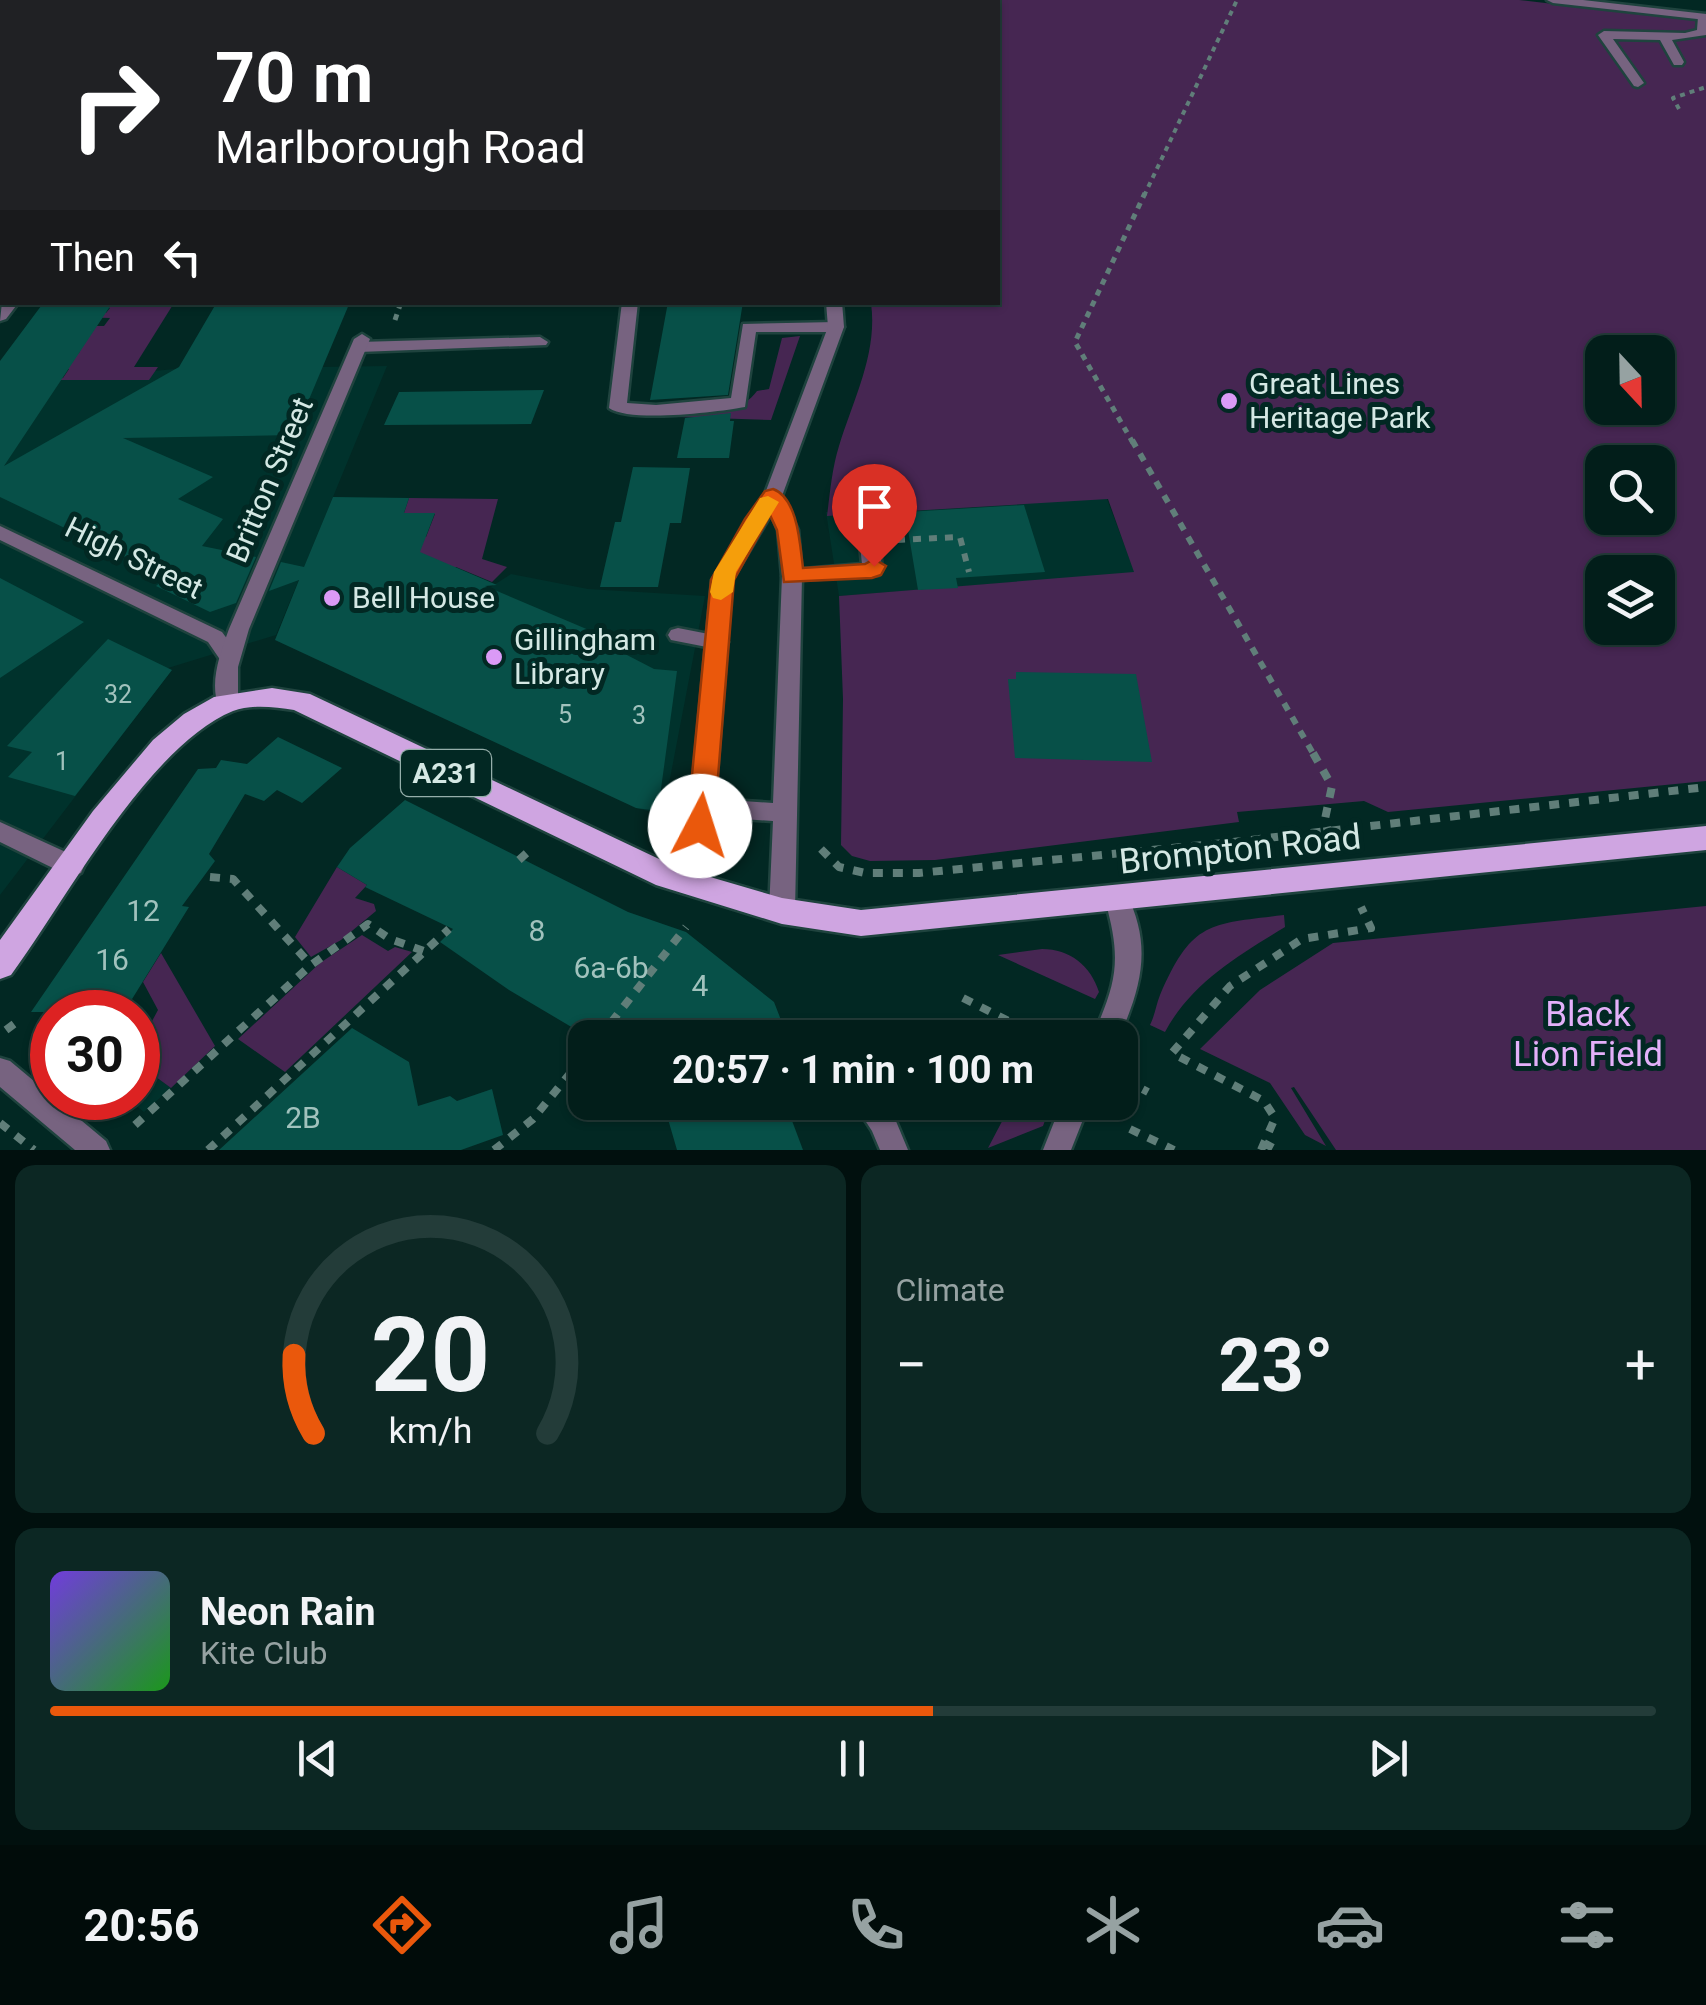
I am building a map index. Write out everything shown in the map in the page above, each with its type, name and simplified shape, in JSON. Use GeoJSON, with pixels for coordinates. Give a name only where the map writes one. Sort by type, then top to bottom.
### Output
{"type":"FeatureCollection","features":[{"type":"Feature","properties":{"kind":"main road","name":"A231"},"geometry":{"type":"LineString","coordinates":[[0,965],[166,742],[227,703],[263,698],[300,701],[667,876],[782,911]]}},
{"type":"Feature","properties":{"kind":"main road","name":"Brompton Road"},"geometry":{"type":"LineString","coordinates":[[782,911],[860,923],[1706,838]]}},
{"type":"Feature","properties":{"kind":"street"},"geometry":{"type":"LineString","coordinates":[[1553,0],[1647,9],[1670,6],[1705,17],[1701,33],[1603,36],[1638,82]]}},
{"type":"Feature","properties":{"kind":"street"},"geometry":{"type":"LineString","coordinates":[[1664,37],[1678,62]]}},
{"type":"Feature","properties":{"kind":"street"},"geometry":{"type":"LineString","coordinates":[[630,305],[618,408],[656,410],[739,404],[749,327],[836,327]]}},
{"type":"Feature","properties":{"kind":"street"},"geometry":{"type":"LineString","coordinates":[[667,876],[700,826],[725,572],[773,496],[836,327],[834,305]]}},
{"type":"Feature","properties":{"kind":"street","name":"Britton Street"},"geometry":{"type":"LineString","coordinates":[[227,703],[229,656],[361,343],[540,342]]}},
{"type":"Feature","properties":{"kind":"street"},"geometry":{"type":"LineString","coordinates":[[773,496],[788,530],[792,576],[782,911]]}},
{"type":"Feature","properties":{"kind":"street"},"geometry":{"type":"LineString","coordinates":[[792,576],[872,570],[867,516]]}},
{"type":"Feature","properties":{"kind":"street","name":"High Street"},"geometry":{"type":"LineString","coordinates":[[0,532],[215,637],[229,656]]}},
{"type":"Feature","properties":{"kind":"street"},"geometry":{"type":"LineString","coordinates":[[678,635],[717,642]]}},
{"type":"Feature","properties":{"kind":"street"},"geometry":{"type":"LineString","coordinates":[[702,808],[785,812]]}},
{"type":"Feature","properties":{"kind":"street"},"geometry":{"type":"LineString","coordinates":[[0,831],[72,866]]}},
{"type":"Feature","properties":{"kind":"street"},"geometry":{"type":"LineString","coordinates":[[1113,1020],[1131,978],[1128,935],[1117,900]]}},
{"type":"Feature","properties":{"kind":"street"},"geometry":{"type":"LineString","coordinates":[[0,1070],[96,1150]]}},
{"type":"Feature","properties":{"kind":"street"},"geometry":{"type":"LineString","coordinates":[[881,1120],[894,1150]]}},
{"type":"Feature","properties":{"kind":"street"},"geometry":{"type":"LineString","coordinates":[[1057,1150],[1069,1120]]}},
{"type":"Feature","properties":{"kind":"path"},"geometry":{"type":"LineString","coordinates":[[1237,0],[1074,342],[1332,786],[1326,831]]}},
{"type":"Feature","properties":{"kind":"path"},"geometry":{"type":"LineString","coordinates":[[1679,109],[1673,98],[1706,86]]}},
{"type":"Feature","properties":{"kind":"path"},"geometry":{"type":"LineString","coordinates":[[870,541],[960,537],[969,572]]}},
{"type":"Feature","properties":{"kind":"path","name":"Brompton Road"},"geometry":{"type":"LineString","coordinates":[[821,845],[822,854],[833,862],[865,873],[919,873],[1706,787]]}},
{"type":"Feature","properties":{"kind":"path"},"geometry":{"type":"LineString","coordinates":[[519,860],[530,850]]}},
{"type":"Feature","properties":{"kind":"path"},"geometry":{"type":"LineString","coordinates":[[210,877],[233,879],[311,964]]}},
{"type":"Feature","properties":{"kind":"path"},"geometry":{"type":"LineString","coordinates":[[1277,1150],[1262,1147],[1275,1118],[1264,1100],[1172,1053],[1230,986],[1302,940],[1371,928],[1360,906]]}},
{"type":"Feature","properties":{"kind":"path"},"geometry":{"type":"LineString","coordinates":[[135,1125],[311,964],[368,924],[390,939],[424,951]]}},
{"type":"Feature","properties":{"kind":"path"},"geometry":{"type":"LineString","coordinates":[[612,1020],[686,927]]}},
{"type":"Feature","properties":{"kind":"path"},"geometry":{"type":"LineString","coordinates":[[208,1150],[449,928]]}},
{"type":"Feature","properties":{"kind":"path"},"geometry":{"type":"LineString","coordinates":[[963,998],[1006,1020]]}},
{"type":"Feature","properties":{"kind":"path"},"geometry":{"type":"LineString","coordinates":[[494,1150],[522,1134],[568,1078]]}},
{"type":"Feature","properties":{"kind":"path"},"geometry":{"type":"LineString","coordinates":[[1138,1087],[1148,1092]]}},
{"type":"Feature","properties":{"kind":"path"},"geometry":{"type":"LineString","coordinates":[[0,1123],[34,1150]]}},
{"type":"Feature","properties":{"kind":"path"},"geometry":{"type":"LineString","coordinates":[[1130,1128],[1174,1150]]}},
{"type":"Feature","properties":{"kind":"shaded area"},"geometry":{"type":"Polygon","coordinates":[[[387,366],[276,635],[168,668],[168,675],[0,895],[0,384],[176,369],[387,366]]]}},
{"type":"Feature","properties":{"kind":"shaded area"},"geometry":{"type":"Polygon","coordinates":[[[1105,494],[1135,573],[839,596],[826,512],[1105,494]]]}},
{"type":"Feature","properties":{"kind":"shaded area"},"geometry":{"type":"Polygon","coordinates":[[[511,574],[588,589],[705,596],[663,815],[636,808],[486,590],[511,574]]]}},
{"type":"Feature","properties":{"kind":"shaded area"},"geometry":{"type":"Polygon","coordinates":[[[160,1080],[171,1088],[160,1098],[160,1080]]]}},
{"type":"Feature","properties":{"kind":"green space","name":"Great Lines Heritage Park"},"geometry":{"type":"Polygon","coordinates":[[[1000,0],[1519,0],[1706,22],[1706,781],[1388,812],[1364,801],[1237,812],[1239,822],[935,860],[870,861],[852,856],[841,845],[843,699],[839,596],[1134,572],[1108,499],[827,516],[837,454],[871,340],[871,305],[1000,305],[1000,0]]]}},
{"type":"Feature","properties":{"kind":"green space"},"geometry":{"type":"Polygon","coordinates":[[[97,305],[173,305],[134,367],[158,367],[149,380],[51,380],[63,378],[69,369],[42,368],[79,353],[90,326],[104,326],[110,318],[78,317],[81,313],[106,313],[110,308],[97,305]]]}},
{"type":"Feature","properties":{"kind":"green space"},"geometry":{"type":"Polygon","coordinates":[[[800,336],[771,420],[647,416],[708,414],[735,408],[757,391],[769,389],[782,338],[800,336]]]}},
{"type":"Feature","properties":{"kind":"green space"},"geometry":{"type":"Polygon","coordinates":[[[409,498],[498,499],[482,559],[507,567],[492,582],[456,567],[432,587],[394,537],[426,537],[435,514],[404,513],[409,498]]]}},
{"type":"Feature","properties":{"kind":"green space"},"geometry":{"type":"Polygon","coordinates":[[[337,867],[367,885],[355,898],[374,904],[376,911],[341,940],[311,957],[295,937],[337,867]]]}},
{"type":"Feature","properties":{"kind":"green space","name":"Black Lion Field"},"geometry":{"type":"Polygon","coordinates":[[[1706,906],[1706,1150],[1336,1150],[1294,1087],[1291,1088],[1326,1146],[1305,1135],[1270,1083],[1200,1049],[1260,990],[1333,943],[1706,906]]]}},
{"type":"Feature","properties":{"kind":"green space"},"geometry":{"type":"Polygon","coordinates":[[[1284,915],[1285,927],[1202,985],[1165,1032],[1150,1025],[1171,971],[1194,940],[1220,925],[1284,915]]]}},
{"type":"Feature","properties":{"kind":"green space"},"geometry":{"type":"Polygon","coordinates":[[[362,935],[388,951],[395,947],[412,952],[285,1072],[238,1039],[320,963],[362,935]]]}},
{"type":"Feature","properties":{"kind":"green space"},"geometry":{"type":"Polygon","coordinates":[[[1042,949],[1062,952],[1085,967],[1099,992],[1095,999],[998,955],[1042,949]]]}},
{"type":"Feature","properties":{"kind":"green space"},"geometry":{"type":"Polygon","coordinates":[[[161,953],[215,1046],[171,1088],[160,1080],[160,990],[147,990],[143,982],[161,953]]]}},
{"type":"Feature","properties":{"kind":"green space"},"geometry":{"type":"Polygon","coordinates":[[[1003,1120],[1045,1120],[1043,1126],[988,1148],[1003,1120]]]}},
{"type":"Feature","properties":{"kind":"building"},"geometry":{"type":"Polygon","coordinates":[[[42,305],[111,305],[4,466],[179,367],[215,305],[349,305],[294,435],[123,438],[213,477],[178,499],[223,519],[202,546],[256,557],[236,603],[210,612],[156,586],[167,577],[0,497],[0,361],[42,305]]]}},
{"type":"Feature","properties":{"kind":"building"},"geometry":{"type":"Polygon","coordinates":[[[667,305],[743,305],[728,395],[650,400],[667,305]]]}},
{"type":"Feature","properties":{"kind":"building"},"geometry":{"type":"Polygon","coordinates":[[[544,390],[531,424],[384,425],[399,392],[544,390]]]}},
{"type":"Feature","properties":{"kind":"building"},"geometry":{"type":"Polygon","coordinates":[[[731,413],[730,421],[734,421],[729,458],[677,458],[685,418],[731,413]]]}},
{"type":"Feature","properties":{"kind":"building"},"geometry":{"type":"Polygon","coordinates":[[[633,467],[690,468],[681,523],[670,523],[658,587],[600,587],[615,522],[621,522],[633,467]]]}},
{"type":"Feature","properties":{"kind":"building"},"geometry":{"type":"Polygon","coordinates":[[[333,497],[409,498],[404,513],[435,513],[420,552],[497,585],[485,586],[603,636],[598,640],[654,669],[677,671],[658,811],[636,808],[275,640],[299,580],[269,591],[281,562],[304,567],[333,497]]]}},
{"type":"Feature","properties":{"kind":"building"},"geometry":{"type":"Polygon","coordinates":[[[1024,505],[1045,572],[956,578],[958,588],[918,590],[905,512],[1024,505]]]}},
{"type":"Feature","properties":{"kind":"building"},"geometry":{"type":"Polygon","coordinates":[[[0,578],[84,622],[0,678],[0,578]]]}},
{"type":"Feature","properties":{"kind":"building"},"geometry":{"type":"Polygon","coordinates":[[[108,639],[172,670],[75,796],[8,777],[32,752],[7,746],[108,639]]]}},
{"type":"Feature","properties":{"kind":"building"},"geometry":{"type":"Polygon","coordinates":[[[1016,672],[1136,674],[1152,762],[1015,758],[1008,679],[1016,679],[1016,672]]]}},
{"type":"Feature","properties":{"kind":"building"},"geometry":{"type":"Polygon","coordinates":[[[278,737],[342,768],[302,803],[277,790],[264,801],[245,794],[209,854],[215,861],[182,906],[189,907],[138,990],[46,990],[198,769],[216,768],[221,760],[247,764],[278,737]]]}},
{"type":"Feature","properties":{"kind":"building"},"geometry":{"type":"Polygon","coordinates":[[[405,800],[628,912],[686,932],[774,1002],[781,1020],[568,1020],[568,1025],[440,942],[453,929],[365,887],[337,867],[350,848],[405,800]]]}},
{"type":"Feature","properties":{"kind":"building"},"geometry":{"type":"Polygon","coordinates":[[[352,1028],[409,1062],[418,1106],[450,1096],[457,1101],[492,1089],[503,1135],[461,1150],[219,1150],[352,1028]]]}},
{"type":"Feature","properties":{"kind":"building"},"geometry":{"type":"Polygon","coordinates":[[[668,1120],[792,1120],[803,1150],[677,1150],[668,1120]]]}},
{"type":"Feature","properties":{"kind":"slow traffic"},"geometry":{"type":"LineString","coordinates":[[721,592],[725,572],[768,502]]}},
{"type":"Feature","properties":{"kind":"place","name":"Great Lines Heritage Park"},"geometry":{"type":"Point","coordinates":[1229,401]}},
{"type":"Feature","properties":{"kind":"place","name":"Bell House"},"geometry":{"type":"Point","coordinates":[332,598]}},
{"type":"Feature","properties":{"kind":"place","name":"Gillingham Library"},"geometry":{"type":"Point","coordinates":[494,657]}},
{"type":"Feature","properties":{"kind":"route"},"geometry":{"type":"LineString","coordinates":[[700,826],[722,580],[752,524],[773,496],[788,530],[792,576],[872,570],[874,566]]}}]}
